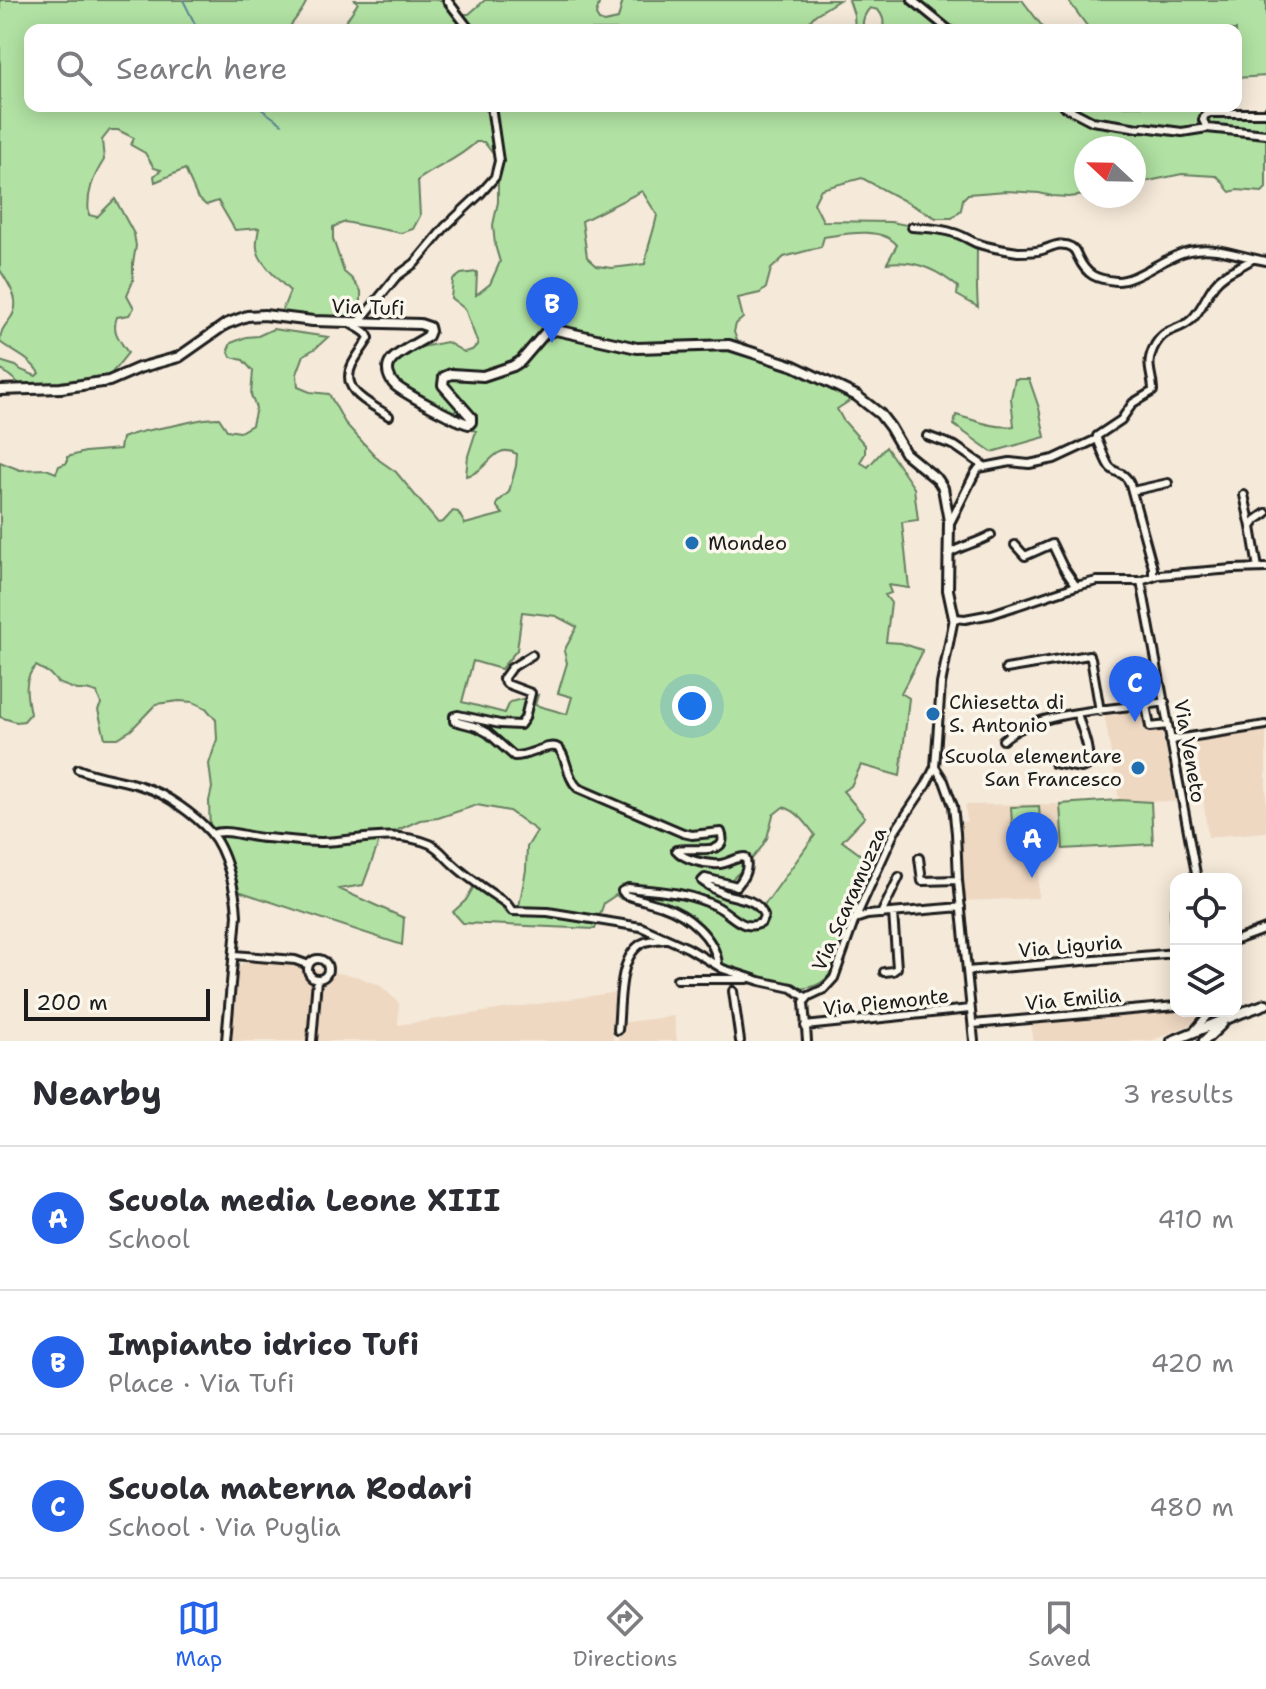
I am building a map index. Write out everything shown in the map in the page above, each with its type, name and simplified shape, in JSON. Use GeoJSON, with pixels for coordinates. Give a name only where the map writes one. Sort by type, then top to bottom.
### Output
{"type":"FeatureCollection","features":[{"type":"Feature","properties":{"kind":"street"},"geometry":{"type":"LineString","coordinates":[[447,0],[465,24]]}},
{"type":"Feature","properties":{"kind":"street"},"geometry":{"type":"LineString","coordinates":[[912,0],[942,24]]}},
{"type":"Feature","properties":{"kind":"street"},"geometry":{"type":"LineString","coordinates":[[359,322],[396,277],[415,263],[445,227],[495,177],[499,161],[492,112]]}},
{"type":"Feature","properties":{"kind":"street"},"geometry":{"type":"LineString","coordinates":[[1075,112],[1092,121],[1141,128],[1182,132],[1207,128],[1266,134]]}},
{"type":"Feature","properties":{"kind":"street"},"geometry":{"type":"LineString","coordinates":[[1207,128],[1203,120],[1208,113],[1266,113]]}},
{"type":"Feature","properties":{"kind":"street"},"geometry":{"type":"LineString","coordinates":[[912,227],[953,232],[989,247],[1021,252],[1040,251],[1054,245],[1069,246],[1076,251],[1087,273],[1115,280],[1138,276],[1172,255],[1199,249],[1226,251],[1251,260],[1266,261]]}},
{"type":"Feature","properties":{"kind":"street"},"geometry":{"type":"LineString","coordinates":[[974,1041],[953,806],[935,767],[941,684],[954,618],[948,590],[951,519],[979,468],[1054,459],[1097,439],[1121,420],[1136,400],[1153,390],[1149,363],[1160,338],[1165,332],[1190,320],[1217,281],[1251,260]]}},
{"type":"Feature","properties":{"kind":"street","name":"Via Tufi"},"geometry":{"type":"LineString","coordinates":[[0,390],[61,388],[109,381],[139,368],[179,357],[226,324],[247,316],[420,324],[429,327],[428,336],[390,363],[389,377],[399,388],[466,424],[471,423],[471,417],[443,385],[444,377],[451,374],[483,376],[513,366],[545,333],[556,330],[637,348],[729,345],[794,366],[847,390],[873,407],[890,427],[902,450],[938,480],[943,488],[949,529]]}},
{"type":"Feature","properties":{"kind":"street"},"geometry":{"type":"LineString","coordinates":[[348,321],[369,338],[349,371],[349,382],[359,397],[389,416]]}},
{"type":"Feature","properties":{"kind":"street"},"geometry":{"type":"LineString","coordinates":[[927,436],[964,451],[984,466]]}},
{"type":"Feature","properties":{"kind":"street"},"geometry":{"type":"LineString","coordinates":[[1097,439],[1112,470],[1126,476],[1153,576]]}},
{"type":"Feature","properties":{"kind":"street"},"geometry":{"type":"LineString","coordinates":[[1132,491],[1168,483]]}},
{"type":"Feature","properties":{"kind":"street"},"geometry":{"type":"LineString","coordinates":[[954,618],[992,614],[1097,581],[1141,581],[1153,576],[1262,568],[1244,495]]}},
{"type":"Feature","properties":{"kind":"street"},"geometry":{"type":"LineString","coordinates":[[1251,527],[1266,513]]}},
{"type":"Feature","properties":{"kind":"street"},"geometry":{"type":"LineString","coordinates":[[948,554],[991,535]]}},
{"type":"Feature","properties":{"kind":"street"},"geometry":{"type":"LineString","coordinates":[[1015,545],[1025,556],[1052,544],[1076,586]]}},
{"type":"Feature","properties":{"kind":"street","name":"Via Veneto"},"geometry":{"type":"LineString","coordinates":[[1141,581],[1196,873]]}},
{"type":"Feature","properties":{"kind":"street"},"geometry":{"type":"LineString","coordinates":[[532,655],[511,668],[503,679],[507,684],[532,694],[520,725],[458,715],[454,716],[454,721],[484,730],[514,756],[555,747],[561,752],[570,779],[578,788],[683,833],[721,832],[723,842],[718,847],[676,850],[689,858],[716,864],[745,857],[747,869],[737,886],[707,878],[702,880],[723,894],[755,903],[764,916],[761,923],[751,926],[742,924],[715,906],[684,893],[628,888],[622,891],[625,895],[673,910],[687,919],[709,940],[718,964]]}},
{"type":"Feature","properties":{"kind":"street"},"geometry":{"type":"LineString","coordinates":[[1006,669],[1089,655],[1100,711]]}},
{"type":"Feature","properties":{"kind":"street"},"geometry":{"type":"LineString","coordinates":[[1003,740],[1013,732],[1044,720],[1165,702]]}},
{"type":"Feature","properties":{"kind":"street"},"geometry":{"type":"LineString","coordinates":[[1146,705],[1150,727],[1168,725]]}},
{"type":"Feature","properties":{"kind":"street"},"geometry":{"type":"LineString","coordinates":[[1054,763],[1081,768],[1087,766],[1087,748],[1077,713]]}},
{"type":"Feature","properties":{"kind":"street"},"geometry":{"type":"LineString","coordinates":[[1170,740],[1266,725]]}},
{"type":"Feature","properties":{"kind":"street","name":"Via Scaramuzza"},"geometry":{"type":"LineString","coordinates":[[807,998],[824,989],[834,978],[855,919],[895,831],[935,767]]}},
{"type":"Feature","properties":{"kind":"street"},"geometry":{"type":"LineString","coordinates":[[78,769],[149,788],[172,799],[212,834],[231,877],[237,903],[226,1041]]}},
{"type":"Feature","properties":{"kind":"street"},"geometry":{"type":"LineString","coordinates":[[212,834],[227,831],[259,838],[320,842],[382,836],[413,838],[435,846],[512,911],[548,912],[641,927],[723,969],[792,988],[807,998],[803,1006],[807,1041]]}},
{"type":"Feature","properties":{"kind":"street"},"geometry":{"type":"LineString","coordinates":[[919,858],[922,881],[958,880]]}},
{"type":"Feature","properties":{"kind":"street"},"geometry":{"type":"LineString","coordinates":[[881,914],[899,877]]}},
{"type":"Feature","properties":{"kind":"street"},"geometry":{"type":"LineString","coordinates":[[855,919],[867,915],[961,907]]}},
{"type":"Feature","properties":{"kind":"street"},"geometry":{"type":"LineString","coordinates":[[884,972],[897,968],[893,913]]}},
{"type":"Feature","properties":{"kind":"street"},"geometry":{"type":"LineString","coordinates":[[1242,938],[1266,929]]}},
{"type":"Feature","properties":{"kind":"street"},"geometry":{"type":"LineString","coordinates":[[618,1030],[624,974],[631,953],[646,942],[667,939]]}},
{"type":"Feature","properties":{"kind":"street","name":"Via Liguria"},"geometry":{"type":"LineString","coordinates":[[967,971],[1170,954]]}},
{"type":"Feature","properties":{"kind":"street"},"geometry":{"type":"LineString","coordinates":[[234,955],[295,960],[309,965]]}},
{"type":"Feature","properties":{"kind":"street"},"geometry":{"type":"LineString","coordinates":[[316,959],[322,960],[328,969],[326,975],[317,979],[309,974],[309,965],[316,959]]}},
{"type":"Feature","properties":{"kind":"street"},"geometry":{"type":"LineString","coordinates":[[312,1041],[317,979]]}},
{"type":"Feature","properties":{"kind":"street"},"geometry":{"type":"LineString","coordinates":[[677,979],[751,979]]}},
{"type":"Feature","properties":{"kind":"street"},"geometry":{"type":"LineString","coordinates":[[733,991],[740,1041]]}},
{"type":"Feature","properties":{"kind":"street"},"geometry":{"type":"LineString","coordinates":[[1172,1041],[1266,1004]]}},
{"type":"Feature","properties":{"kind":"street","name":"Via Emilia"},"geometry":{"type":"LineString","coordinates":[[973,1024],[1170,1007]]}},
{"type":"Feature","properties":{"kind":"street","name":"Via Piemonte"},"geometry":{"type":"LineString","coordinates":[[805,1026],[970,1009]]}},
{"type":"Feature","properties":{"kind":"street"},"geometry":{"type":"LineString","coordinates":[[1242,1009],[1249,1010]]}},
{"type":"Feature","properties":{"kind":"street"},"geometry":{"type":"LineString","coordinates":[[1204,1041],[1221,1024],[1249,1010]]}},
{"type":"Feature","properties":{"kind":"street"},"geometry":{"type":"LineString","coordinates":[[1192,1032],[1206,1017]]}},
{"type":"Feature","properties":{"kind":"shaded area"},"geometry":{"type":"Polygon","coordinates":[[[1142,706],[1146,730],[1162,728],[1176,802],[1119,800],[1104,713],[1142,706]]]}},
{"type":"Feature","properties":{"kind":"shaded area"},"geometry":{"type":"Polygon","coordinates":[[[1266,727],[1266,832],[1208,837],[1196,742],[1266,727]]]}},
{"type":"Feature","properties":{"kind":"shaded area"},"geometry":{"type":"Polygon","coordinates":[[[1060,804],[1063,849],[1039,849],[1038,898],[960,901],[957,873],[960,822],[967,821],[965,805],[1060,804]]]}},
{"type":"Feature","properties":{"kind":"shaded area"},"geometry":{"type":"Polygon","coordinates":[[[245,961],[356,976],[381,986],[399,1003],[398,1025],[617,992],[613,1041],[228,1041],[236,970],[245,961]]]}},
{"type":"Feature","properties":{"kind":"shaded area"},"geometry":{"type":"Polygon","coordinates":[[[1170,1008],[1170,1017],[1205,1017],[1151,1041],[1033,1041],[1031,1020],[1170,1008]]]}},
{"type":"Feature","properties":{"kind":"shaded area"},"geometry":{"type":"Polygon","coordinates":[[[674,1016],[677,1041],[618,1041],[620,1023],[674,1016]]]}},
{"type":"Feature","properties":{"kind":"green space"},"geometry":{"type":"Polygon","coordinates":[[[0,0],[307,0],[292,24],[24,24],[24,112],[1202,114],[1259,113],[1266,106],[1266,188],[1262,192],[1230,192],[1216,176],[1182,174],[1146,182],[1146,136],[1074,136],[1074,196],[1006,191],[968,194],[963,199],[961,210],[952,218],[936,218],[862,178],[821,189],[814,203],[823,221],[891,222],[952,234],[977,245],[978,307],[957,295],[958,287],[934,271],[907,263],[887,263],[897,245],[882,235],[872,233],[824,237],[821,247],[784,257],[771,269],[766,288],[760,293],[738,298],[743,318],[736,324],[734,332],[738,343],[735,344],[784,363],[854,398],[837,409],[865,445],[865,454],[860,462],[868,467],[886,447],[914,488],[918,520],[902,522],[909,588],[888,585],[891,593],[885,595],[891,603],[886,642],[922,650],[901,693],[909,698],[900,776],[861,765],[851,786],[843,791],[865,817],[842,841],[861,855],[868,875],[843,933],[832,971],[818,984],[804,988],[770,984],[720,964],[708,958],[711,956],[705,943],[686,923],[616,895],[604,903],[595,929],[463,923],[453,912],[466,900],[474,886],[500,904],[505,912],[518,912],[527,847],[537,831],[509,811],[477,805],[438,818],[420,820],[400,829],[379,842],[363,885],[339,889],[404,918],[402,945],[232,889],[210,832],[209,801],[212,788],[209,764],[217,739],[216,720],[206,708],[193,702],[156,704],[131,730],[118,738],[105,738],[97,693],[58,683],[49,673],[36,666],[27,682],[30,714],[24,721],[16,722],[0,717],[0,462],[20,470],[46,469],[56,473],[59,466],[67,463],[67,457],[120,449],[122,438],[143,431],[219,418],[227,430],[240,432],[252,425],[256,408],[251,395],[253,371],[243,360],[231,357],[228,350],[231,343],[273,329],[328,337],[304,355],[297,374],[298,387],[329,394],[345,423],[379,460],[396,472],[438,523],[453,511],[458,512],[465,524],[503,514],[497,503],[509,492],[517,454],[502,451],[466,476],[476,431],[398,391],[386,368],[406,350],[447,342],[464,352],[478,344],[465,309],[451,298],[453,280],[461,274],[477,272],[476,295],[490,284],[500,262],[493,225],[501,167],[498,134],[491,129],[497,159],[484,142],[476,142],[418,180],[420,216],[413,229],[401,233],[345,222],[333,227],[333,239],[344,272],[361,291],[361,309],[352,317],[330,320],[280,316],[290,291],[270,271],[258,253],[259,228],[235,230],[218,201],[206,205],[197,197],[185,169],[155,182],[154,176],[161,170],[154,168],[145,153],[131,145],[134,138],[118,130],[110,130],[102,140],[104,160],[90,193],[89,215],[97,217],[115,199],[134,234],[133,281],[127,295],[134,308],[129,315],[117,317],[115,327],[128,353],[111,374],[95,381],[69,385],[21,385],[0,368],[0,361],[36,376],[39,373],[0,342],[2,332],[14,313],[13,294],[0,270],[0,0]],[[642,191],[582,221],[587,257],[597,266],[612,268],[645,264],[657,215],[642,191]],[[522,612],[517,650],[501,669],[473,661],[462,702],[505,713],[510,702],[538,695],[535,705],[567,714],[572,697],[558,693],[567,663],[564,651],[577,627],[556,616],[522,612]],[[783,807],[773,815],[767,838],[746,866],[731,880],[714,885],[763,906],[815,835],[801,818],[783,807]]]}},
{"type":"Feature","properties":{"kind":"green space"},"geometry":{"type":"Polygon","coordinates":[[[355,0],[445,0],[464,18],[485,0],[600,0],[596,15],[604,22],[618,19],[623,0],[839,0],[815,15],[807,24],[344,24],[358,3],[355,0]]]}},
{"type":"Feature","properties":{"kind":"green space"},"geometry":{"type":"Polygon","coordinates":[[[849,0],[1022,0],[1040,24],[883,24],[878,10],[870,8],[863,24],[855,24],[849,0]]]}},
{"type":"Feature","properties":{"kind":"green space"},"geometry":{"type":"Polygon","coordinates":[[[1068,0],[1266,0],[1266,76],[1242,78],[1242,24],[1086,24],[1068,0]]]}},
{"type":"Feature","properties":{"kind":"green space"},"geometry":{"type":"Polygon","coordinates":[[[1015,379],[1029,379],[1045,437],[992,452],[954,425],[956,415],[992,425],[1014,426],[1011,398],[1015,379]]]}},
{"type":"Feature","properties":{"kind":"green space"},"geometry":{"type":"Polygon","coordinates":[[[1119,800],[1151,802],[1153,844],[1063,849],[1060,804],[1119,800]]]}},
{"type":"Feature","properties":{"kind":"green space"},"geometry":{"type":"Polygon","coordinates":[[[1039,806],[1040,822],[1012,824],[1011,807],[1039,806]]]}},
{"type":"Feature","properties":{"kind":"waterway"},"geometry":{"type":"LineString","coordinates":[[183,0],[195,24]]}},
{"type":"Feature","properties":{"kind":"waterway"},"geometry":{"type":"LineString","coordinates":[[265,112],[282,124]]}},
{"type":"Feature","properties":{"kind":"place","name":"Impianto idrico Tufi"},"geometry":{"type":"Point","coordinates":[552,343]}},
{"type":"Feature","properties":{"kind":"place","name":"Mondeo"},"geometry":{"type":"Point","coordinates":[692,543]}},
{"type":"Feature","properties":{"kind":"place","name":"Chiesetta di S. Antonio"},"geometry":{"type":"Point","coordinates":[933,714]}},
{"type":"Feature","properties":{"kind":"place","name":"Scuola materna Rodari"},"geometry":{"type":"Point","coordinates":[1135,722]}},
{"type":"Feature","properties":{"kind":"place","name":"Scuola elementare San Francesco"},"geometry":{"type":"Point","coordinates":[1138,768]}},
{"type":"Feature","properties":{"kind":"place","name":"Scuola media Leone XIII"},"geometry":{"type":"Point","coordinates":[1032,878]}}]}
